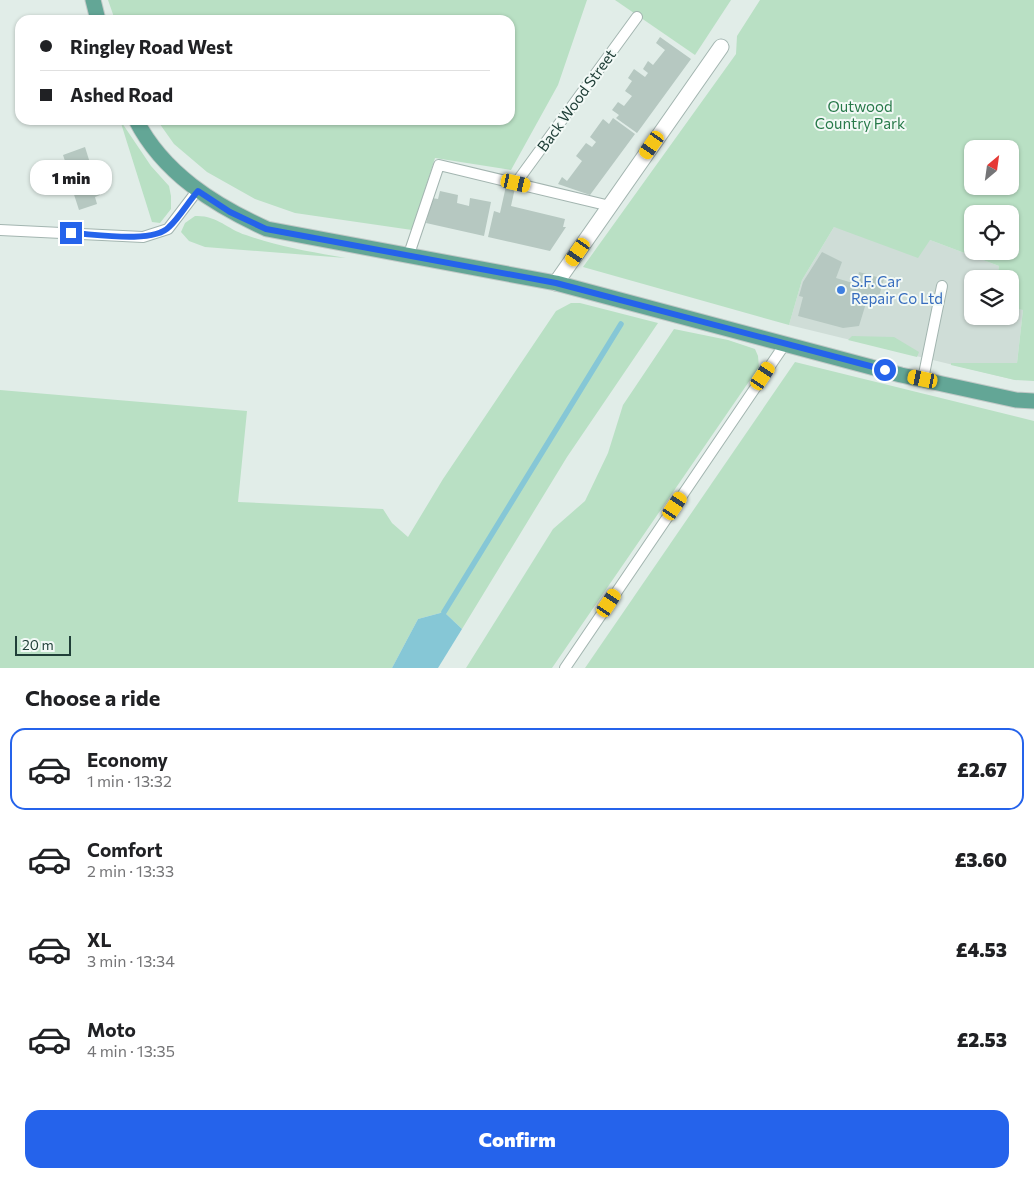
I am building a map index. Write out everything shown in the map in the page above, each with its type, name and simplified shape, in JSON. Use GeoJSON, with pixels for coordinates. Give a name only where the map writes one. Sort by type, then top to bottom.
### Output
{"type":"FeatureCollection","features":[{"type":"Feature","properties":{"kind":"main road"},"geometry":{"type":"LineString","coordinates":[[92,0],[96,15]]}},
{"type":"Feature","properties":{"kind":"main road"},"geometry":{"type":"LineString","coordinates":[[138,125],[144,136],[169,166],[198,191],[230,212],[266,229],[556,283],[923,379],[1016,400],[1034,402]]}},
{"type":"Feature","properties":{"kind":"street"},"geometry":{"type":"LineString","coordinates":[[556,283],[721,47]]}},
{"type":"Feature","properties":{"kind":"lane","name":"Back Wood Street"},"geometry":{"type":"LineString","coordinates":[[516,183],[637,17]]}},
{"type":"Feature","properties":{"kind":"lane"},"geometry":{"type":"LineString","coordinates":[[408,254],[439,165],[610,206]]}},
{"type":"Feature","properties":{"kind":"lane"},"geometry":{"type":"LineString","coordinates":[[0,230],[143,237],[168,229],[198,191]]}},
{"type":"Feature","properties":{"kind":"lane"},"geometry":{"type":"LineString","coordinates":[[923,379],[942,286]]}},
{"type":"Feature","properties":{"kind":"lane"},"geometry":{"type":"LineString","coordinates":[[565,668],[785,344]]}},
{"type":"Feature","properties":{"kind":"shaded area"},"geometry":{"type":"Polygon","coordinates":[[[834,227],[930,240],[964,253],[964,260],[983,260],[999,266],[998,270],[964,270],[964,325],[1019,325],[1019,309],[1023,310],[1015,380],[789,325],[802,280],[834,227]]]}},
{"type":"Feature","properties":{"kind":"green space"},"geometry":{"type":"Polygon","coordinates":[[[108,0],[587,0],[558,85],[511,170],[435,158],[412,230],[295,213],[255,199],[207,172],[174,144],[161,125],[515,125],[515,15],[113,15],[108,0]]]}},
{"type":"Feature","properties":{"kind":"green space"},"geometry":{"type":"Polygon","coordinates":[[[615,0],[731,0],[695,55],[615,0]]]}},
{"type":"Feature","properties":{"kind":"green space","name":"Outwood Country Park"},"geometry":{"type":"Polygon","coordinates":[[[760,0],[1034,0],[1034,381],[1015,380],[951,365],[951,363],[1017,363],[1023,310],[1019,309],[1019,270],[998,270],[999,266],[983,260],[1019,260],[1019,205],[964,205],[964,253],[930,240],[918,258],[834,227],[802,280],[789,325],[583,267],[736,54],[737,36],[760,0]]]}},
{"type":"Feature","properties":{"kind":"green space"},"geometry":{"type":"Polygon","coordinates":[[[122,125],[151,166],[169,186],[171,209],[160,223],[152,222],[122,125]]]}},
{"type":"Feature","properties":{"kind":"green space"},"geometry":{"type":"Polygon","coordinates":[[[195,216],[210,218],[239,232],[270,243],[346,258],[205,247],[189,241],[181,232],[185,223],[195,216]]]}},
{"type":"Feature","properties":{"kind":"green space"},"geometry":{"type":"Polygon","coordinates":[[[571,303],[580,303],[658,323],[567,457],[462,629],[444,612],[418,619],[392,668],[0,668],[0,390],[247,411],[238,502],[383,509],[392,523],[408,537],[443,479],[556,311],[571,303]]]}},
{"type":"Feature","properties":{"kind":"green space"},"geometry":{"type":"Polygon","coordinates":[[[674,329],[728,340],[755,349],[759,367],[552,668],[466,668],[553,529],[585,501],[608,453],[623,405],[674,329]]]}},
{"type":"Feature","properties":{"kind":"green space"},"geometry":{"type":"Polygon","coordinates":[[[852,336],[894,337],[919,352],[917,357],[848,340],[852,336]]]}},
{"type":"Feature","properties":{"kind":"green space"},"geometry":{"type":"Polygon","coordinates":[[[795,362],[1034,421],[1034,668],[585,668],[795,362]]]}},
{"type":"Feature","properties":{"kind":"water"},"geometry":{"type":"Polygon","coordinates":[[[444,612],[462,629],[438,668],[392,668],[418,619],[444,612]]]}},
{"type":"Feature","properties":{"kind":"building"},"geometry":{"type":"Polygon","coordinates":[[[660,37],[691,59],[637,133],[616,118],[619,115],[612,110],[618,102],[624,106],[632,96],[625,91],[632,81],[628,78],[634,69],[645,77],[648,73],[643,69],[648,61],[653,65],[665,50],[656,43],[660,37]]]}},
{"type":"Feature","properties":{"kind":"building"},"geometry":{"type":"Polygon","coordinates":[[[613,118],[635,134],[590,195],[558,184],[562,177],[567,181],[582,161],[576,156],[586,143],[592,147],[596,142],[590,137],[603,119],[609,124],[613,118]]]}},
{"type":"Feature","properties":{"kind":"building"},"geometry":{"type":"Polygon","coordinates":[[[85,147],[100,195],[95,197],[97,204],[79,210],[68,176],[59,179],[54,164],[65,161],[63,155],[85,147]]]}},
{"type":"Feature","properties":{"kind":"building"},"geometry":{"type":"Polygon","coordinates":[[[506,186],[515,188],[511,206],[565,219],[563,227],[566,227],[550,251],[488,237],[494,211],[500,213],[506,186]]]}},
{"type":"Feature","properties":{"kind":"building"},"geometry":{"type":"Polygon","coordinates":[[[440,191],[458,195],[457,203],[469,206],[470,198],[491,202],[484,236],[426,223],[432,198],[438,199],[440,191]]]}},
{"type":"Feature","properties":{"kind":"building","name":"S.F. Car Repair Co Ltd"},"geometry":{"type":"Polygon","coordinates":[[[822,252],[842,262],[836,278],[856,284],[859,272],[884,279],[877,303],[867,300],[859,326],[843,328],[798,316],[803,297],[799,296],[803,282],[822,252]]]}},
{"type":"Feature","properties":{"kind":"waterway"},"geometry":{"type":"LineString","coordinates":[[444,612],[621,324]]}},
{"type":"Feature","properties":{"kind":"place","name":"S.F. Car Repair Co Ltd"},"geometry":{"type":"Point","coordinates":[841,290]}},
{"type":"Feature","properties":{"kind":"route"},"geometry":{"type":"LineString","coordinates":[[71,233],[143,237],[157,233],[168,229],[198,191],[230,212],[266,229],[556,283],[885,370]]}}]}
